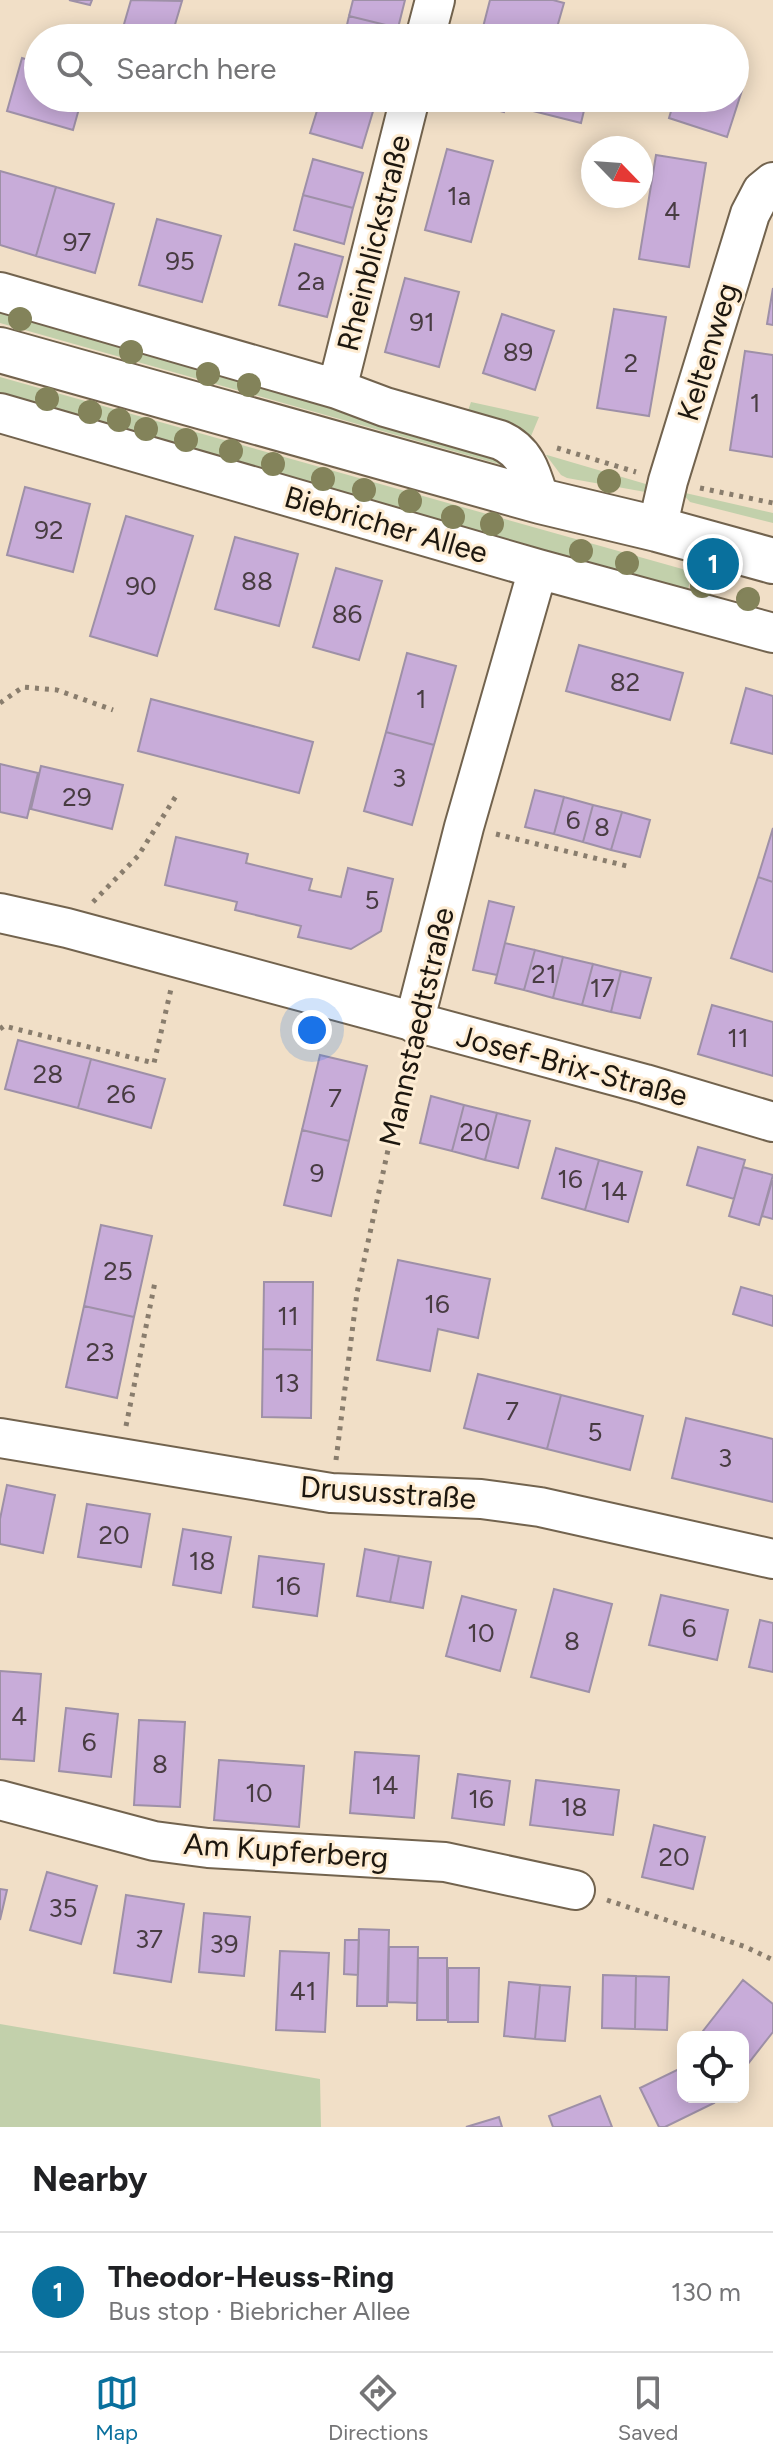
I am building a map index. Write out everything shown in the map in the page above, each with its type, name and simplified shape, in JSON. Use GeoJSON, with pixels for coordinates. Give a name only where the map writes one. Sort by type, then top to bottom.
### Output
{"type":"FeatureCollection","features":[{"type":"Feature","properties":{"kind":"main road"},"geometry":{"type":"LineString","coordinates":[[0,350],[540,501],[773,561]]}},
{"type":"Feature","properties":{"kind":"street"},"geometry":{"type":"LineString","coordinates":[[429,24],[435,0]]}},
{"type":"Feature","properties":{"kind":"street","name":"Rheinblickstraße"},"geometry":{"type":"LineString","coordinates":[[337,389],[406,112]]}},
{"type":"Feature","properties":{"kind":"street","name":"Keltenweg"},"geometry":{"type":"LineString","coordinates":[[657,529],[668,481],[750,214],[762,191],[773,182]]}},
{"type":"Feature","properties":{"kind":"street"},"geometry":{"type":"LineString","coordinates":[[0,292],[337,389],[385,407],[500,440],[515,447],[531,470],[540,501]]}},
{"type":"Feature","properties":{"kind":"street","name":"Biebricher Allee"},"geometry":{"type":"LineString","coordinates":[[0,413],[538,569],[773,633]]}},
{"type":"Feature","properties":{"kind":"street","name":"Mannstaedtstraße"},"geometry":{"type":"LineString","coordinates":[[414,1023],[464,827],[538,569]]}},
{"type":"Feature","properties":{"kind":"street","name":"Josef-Brix-Straße"},"geometry":{"type":"LineString","coordinates":[[0,913],[67,928],[645,1084],[773,1122]]}},
{"type":"Feature","properties":{"kind":"street","name":"Drususstraße"},"geometry":{"type":"LineString","coordinates":[[0,1438],[331,1493],[481,1499],[540,1507],[773,1559]]}},
{"type":"Feature","properties":{"kind":"street","name":"Am Kupferberg"},"geometry":{"type":"LineString","coordinates":[[0,1800],[154,1841],[208,1848],[445,1862],[575,1890]]}},
{"type":"Feature","properties":{"kind":"path"},"geometry":{"type":"LineString","coordinates":[[552,446],[640,473]]}},
{"type":"Feature","properties":{"kind":"path"},"geometry":{"type":"LineString","coordinates":[[685,485],[773,503]]}},
{"type":"Feature","properties":{"kind":"path"},"geometry":{"type":"LineString","coordinates":[[0,703],[23,687],[57,690],[113,710]]}},
{"type":"Feature","properties":{"kind":"path"},"geometry":{"type":"LineString","coordinates":[[67,928],[138,856],[176,796]]}},
{"type":"Feature","properties":{"kind":"path"},"geometry":{"type":"LineString","coordinates":[[464,827],[631,867]]}},
{"type":"Feature","properties":{"kind":"path"},"geometry":{"type":"LineString","coordinates":[[0,1029],[4,1026],[154,1063],[177,960]]}},
{"type":"Feature","properties":{"kind":"path","name":"Mannstaedtstraße"},"geometry":{"type":"LineString","coordinates":[[331,1493],[357,1293],[414,1023]]}},
{"type":"Feature","properties":{"kind":"path"},"geometry":{"type":"LineString","coordinates":[[119,1459],[155,1282]]}},
{"type":"Feature","properties":{"kind":"path"},"geometry":{"type":"LineString","coordinates":[[575,1890],[746,1947],[773,1960]]}},
{"type":"Feature","properties":{"kind":"green space"},"geometry":{"type":"Polygon","coordinates":[[[0,303],[481,446],[509,467],[0,323],[0,303]]]}},
{"type":"Feature","properties":{"kind":"green space"},"geometry":{"type":"Polygon","coordinates":[[[0,377],[693,572],[687,592],[0,400],[0,377]]]}},
{"type":"Feature","properties":{"kind":"green space"},"geometry":{"type":"Polygon","coordinates":[[[471,402],[539,417],[529,441],[466,416],[471,402]]]}},
{"type":"Feature","properties":{"kind":"green space"},"geometry":{"type":"Polygon","coordinates":[[[546,455],[656,487],[651,493],[567,478],[561,475],[546,455]]]}},
{"type":"Feature","properties":{"kind":"green space"},"geometry":{"type":"Polygon","coordinates":[[[681,492],[773,513],[773,523],[690,502],[681,492]]]}},
{"type":"Feature","properties":{"kind":"green space"},"geometry":{"type":"Polygon","coordinates":[[[0,2024],[320,2079],[321,2127],[0,2127],[0,2024]]]}},
{"type":"Feature","properties":{"kind":"building"},"geometry":{"type":"Polygon","coordinates":[[[69,0],[92,0],[90,5],[69,0]]]}},
{"type":"Feature","properties":{"kind":"building"},"geometry":{"type":"Polygon","coordinates":[[[131,0],[182,1],[175,24],[124,24],[131,0]]]}},
{"type":"Feature","properties":{"kind":"building"},"geometry":{"type":"Polygon","coordinates":[[[353,0],[405,0],[399,24],[382,24],[349,16],[353,0]]]}},
{"type":"Feature","properties":{"kind":"building"},"geometry":{"type":"Polygon","coordinates":[[[490,0],[553,0],[564,3],[558,24],[484,24],[490,0]]]}},
{"type":"Feature","properties":{"kind":"building"},"geometry":{"type":"Polygon","coordinates":[[[349,16],[382,24],[347,24],[349,16]]]}},
{"type":"Feature","properties":{"kind":"building"},"geometry":{"type":"Polygon","coordinates":[[[22,58],[24,112],[78,112],[73,130],[7,111],[22,58]]]}},
{"type":"Feature","properties":{"kind":"building"},"geometry":{"type":"Polygon","coordinates":[[[317,112],[373,112],[362,148],[310,133],[317,112]]]}},
{"type":"Feature","properties":{"kind":"building"},"geometry":{"type":"Polygon","coordinates":[[[537,112],[584,112],[581,123],[537,112]]]}},
{"type":"Feature","properties":{"kind":"building"},"geometry":{"type":"Polygon","coordinates":[[[671,112],[735,112],[727,137],[669,118],[671,112]]]}},
{"type":"Feature","properties":{"kind":"building"},"geometry":{"type":"Polygon","coordinates":[[[447,149],[493,161],[471,242],[425,230],[447,149]]]}},
{"type":"Feature","properties":{"kind":"building"},"geometry":{"type":"Polygon","coordinates":[[[656,155],[706,163],[689,267],[639,259],[647,208],[653,208],[656,155]]]}},
{"type":"Feature","properties":{"kind":"building"},"geometry":{"type":"Polygon","coordinates":[[[313,159],[363,173],[353,208],[303,195],[313,159]]]}},
{"type":"Feature","properties":{"kind":"building"},"geometry":{"type":"Polygon","coordinates":[[[0,171],[56,187],[36,256],[0,245],[0,171]]]}},
{"type":"Feature","properties":{"kind":"building"},"geometry":{"type":"Polygon","coordinates":[[[56,187],[114,204],[95,273],[36,256],[56,187]]]}},
{"type":"Feature","properties":{"kind":"building"},"geometry":{"type":"Polygon","coordinates":[[[303,195],[353,208],[344,244],[294,230],[303,195]]]}},
{"type":"Feature","properties":{"kind":"building"},"geometry":{"type":"Polygon","coordinates":[[[157,219],[221,236],[202,302],[139,285],[157,219]]]}},
{"type":"Feature","properties":{"kind":"building"},"geometry":{"type":"Polygon","coordinates":[[[295,244],[343,257],[327,317],[279,305],[295,244]]]}},
{"type":"Feature","properties":{"kind":"building"},"geometry":{"type":"Polygon","coordinates":[[[405,278],[459,292],[439,367],[385,352],[405,278]]]}},
{"type":"Feature","properties":{"kind":"building"},"geometry":{"type":"Polygon","coordinates":[[[773,288],[773,325],[767,324],[773,288]]]}},
{"type":"Feature","properties":{"kind":"building"},"geometry":{"type":"Polygon","coordinates":[[[614,309],[666,317],[649,416],[597,408],[614,309]]]}},
{"type":"Feature","properties":{"kind":"building"},"geometry":{"type":"Polygon","coordinates":[[[502,314],[554,331],[535,390],[483,373],[502,314]]]}},
{"type":"Feature","properties":{"kind":"building"},"geometry":{"type":"Polygon","coordinates":[[[745,351],[773,355],[773,457],[730,450],[745,351]]]}},
{"type":"Feature","properties":{"kind":"building"},"geometry":{"type":"Polygon","coordinates":[[[25,487],[90,504],[73,572],[7,555],[25,487]]]}},
{"type":"Feature","properties":{"kind":"building"},"geometry":{"type":"Polygon","coordinates":[[[126,516],[193,536],[157,656],[90,636],[126,516]]]}},
{"type":"Feature","properties":{"kind":"building"},"geometry":{"type":"Polygon","coordinates":[[[235,537],[298,554],[279,626],[215,609],[235,537]]]}},
{"type":"Feature","properties":{"kind":"building"},"geometry":{"type":"Polygon","coordinates":[[[336,568],[382,581],[359,660],[313,647],[336,568]]]}},
{"type":"Feature","properties":{"kind":"building"},"geometry":{"type":"Polygon","coordinates":[[[579,645],[683,673],[670,720],[566,691],[579,645]]]}},
{"type":"Feature","properties":{"kind":"building"},"geometry":{"type":"Polygon","coordinates":[[[407,653],[456,666],[434,745],[386,732],[407,653]]]}},
{"type":"Feature","properties":{"kind":"building"},"geometry":{"type":"Polygon","coordinates":[[[746,688],[773,696],[773,754],[731,743],[746,688]]]}},
{"type":"Feature","properties":{"kind":"building"},"geometry":{"type":"Polygon","coordinates":[[[151,699],[313,742],[299,793],[138,751],[151,699]]]}},
{"type":"Feature","properties":{"kind":"building"},"geometry":{"type":"Polygon","coordinates":[[[386,732],[434,745],[412,825],[364,811],[386,732]]]}},
{"type":"Feature","properties":{"kind":"building"},"geometry":{"type":"Polygon","coordinates":[[[0,764],[38,773],[27,818],[0,812],[0,764]]]}},
{"type":"Feature","properties":{"kind":"building"},"geometry":{"type":"Polygon","coordinates":[[[41,766],[123,785],[112,829],[31,809],[41,766]]]}},
{"type":"Feature","properties":{"kind":"building"},"geometry":{"type":"Polygon","coordinates":[[[535,790],[564,797],[554,834],[525,827],[535,790]]]}},
{"type":"Feature","properties":{"kind":"building"},"geometry":{"type":"Polygon","coordinates":[[[564,797],[593,805],[583,842],[554,834],[564,797]]]}},
{"type":"Feature","properties":{"kind":"building"},"geometry":{"type":"Polygon","coordinates":[[[593,805],[622,812],[611,850],[583,842],[593,805]]]}},
{"type":"Feature","properties":{"kind":"building"},"geometry":{"type":"Polygon","coordinates":[[[622,812],[650,820],[640,857],[611,850],[622,812]]]}},
{"type":"Feature","properties":{"kind":"building"},"geometry":{"type":"Polygon","coordinates":[[[773,828],[773,882],[758,877],[773,828]]]}},
{"type":"Feature","properties":{"kind":"building"},"geometry":{"type":"Polygon","coordinates":[[[176,837],[248,854],[246,863],[312,879],[309,890],[341,897],[348,868],[393,879],[381,931],[351,949],[298,937],[301,926],[235,910],[237,902],[165,885],[176,837]]]}},
{"type":"Feature","properties":{"kind":"building"},"geometry":{"type":"Polygon","coordinates":[[[758,877],[773,882],[773,972],[731,958],[758,877]]]}},
{"type":"Feature","properties":{"kind":"building"},"geometry":{"type":"Polygon","coordinates":[[[489,901],[514,907],[497,975],[473,970],[489,901]]]}},
{"type":"Feature","properties":{"kind":"building"},"geometry":{"type":"Polygon","coordinates":[[[505,943],[535,950],[524,990],[495,983],[505,943]]]}},
{"type":"Feature","properties":{"kind":"building"},"geometry":{"type":"Polygon","coordinates":[[[535,950],[563,957],[553,998],[524,990],[535,950]]]}},
{"type":"Feature","properties":{"kind":"building"},"geometry":{"type":"Polygon","coordinates":[[[563,957],[593,964],[582,1005],[553,998],[563,957]]]}},
{"type":"Feature","properties":{"kind":"building"},"geometry":{"type":"Polygon","coordinates":[[[593,964],[621,971],[611,1012],[582,1005],[593,964]]]}},
{"type":"Feature","properties":{"kind":"building"},"geometry":{"type":"Polygon","coordinates":[[[621,971],[651,978],[640,1018],[611,1012],[621,971]]]}},
{"type":"Feature","properties":{"kind":"building"},"geometry":{"type":"Polygon","coordinates":[[[712,1005],[773,1022],[773,1076],[698,1054],[712,1005]]]}},
{"type":"Feature","properties":{"kind":"building"},"geometry":{"type":"Polygon","coordinates":[[[18,1040],[91,1059],[78,1108],[5,1089],[18,1040]]]}},
{"type":"Feature","properties":{"kind":"building"},"geometry":{"type":"Polygon","coordinates":[[[320,1055],[367,1066],[349,1141],[302,1130],[320,1055]]]}},
{"type":"Feature","properties":{"kind":"building"},"geometry":{"type":"Polygon","coordinates":[[[91,1059],[165,1079],[151,1128],[78,1108],[91,1059]]]}},
{"type":"Feature","properties":{"kind":"building"},"geometry":{"type":"Polygon","coordinates":[[[431,1096],[464,1105],[452,1151],[420,1143],[431,1096]]]}},
{"type":"Feature","properties":{"kind":"building"},"geometry":{"type":"Polygon","coordinates":[[[464,1105],[497,1113],[485,1160],[452,1151],[464,1105]]]}},
{"type":"Feature","properties":{"kind":"building"},"geometry":{"type":"Polygon","coordinates":[[[497,1113],[530,1121],[518,1168],[485,1160],[497,1113]]]}},
{"type":"Feature","properties":{"kind":"building"},"geometry":{"type":"Polygon","coordinates":[[[302,1130],[349,1141],[331,1216],[284,1205],[302,1130]]]}},
{"type":"Feature","properties":{"kind":"building"},"geometry":{"type":"Polygon","coordinates":[[[698,1147],[745,1160],[734,1199],[687,1185],[698,1147]]]}},
{"type":"Feature","properties":{"kind":"building"},"geometry":{"type":"Polygon","coordinates":[[[556,1148],[599,1160],[585,1210],[542,1198],[556,1148]]]}},
{"type":"Feature","properties":{"kind":"building"},"geometry":{"type":"Polygon","coordinates":[[[599,1160],[642,1172],[628,1222],[585,1210],[599,1160]]]}},
{"type":"Feature","properties":{"kind":"building"},"geometry":{"type":"Polygon","coordinates":[[[743,1167],[773,1175],[759,1225],[729,1216],[743,1167]]]}},
{"type":"Feature","properties":{"kind":"building"},"geometry":{"type":"Polygon","coordinates":[[[773,1181],[773,1219],[762,1216],[773,1181]]]}},
{"type":"Feature","properties":{"kind":"building"},"geometry":{"type":"Polygon","coordinates":[[[101,1225],[152,1236],[134,1317],[84,1306],[101,1225]]]}},
{"type":"Feature","properties":{"kind":"building"},"geometry":{"type":"Polygon","coordinates":[[[398,1260],[490,1279],[478,1338],[438,1329],[430,1371],[377,1360],[398,1260]]]}},
{"type":"Feature","properties":{"kind":"building"},"geometry":{"type":"Polygon","coordinates":[[[264,1282],[313,1282],[312,1350],[263,1349],[264,1282]]]}},
{"type":"Feature","properties":{"kind":"building"},"geometry":{"type":"Polygon","coordinates":[[[741,1287],[773,1296],[773,1326],[733,1314],[741,1287]]]}},
{"type":"Feature","properties":{"kind":"building"},"geometry":{"type":"Polygon","coordinates":[[[84,1306],[134,1317],[117,1398],[66,1387],[84,1306]]]}},
{"type":"Feature","properties":{"kind":"building"},"geometry":{"type":"Polygon","coordinates":[[[263,1349],[312,1350],[311,1418],[262,1417],[263,1349]]]}},
{"type":"Feature","properties":{"kind":"building"},"geometry":{"type":"Polygon","coordinates":[[[478,1374],[561,1395],[547,1449],[464,1428],[478,1374]]]}},
{"type":"Feature","properties":{"kind":"building"},"geometry":{"type":"Polygon","coordinates":[[[561,1395],[643,1416],[630,1470],[547,1449],[561,1395]]]}},
{"type":"Feature","properties":{"kind":"building"},"geometry":{"type":"Polygon","coordinates":[[[686,1418],[773,1439],[773,1502],[672,1478],[686,1418]]]}},
{"type":"Feature","properties":{"kind":"building"},"geometry":{"type":"Polygon","coordinates":[[[7,1485],[55,1495],[43,1553],[0,1544],[0,1519],[7,1485]]]}},
{"type":"Feature","properties":{"kind":"building"},"geometry":{"type":"Polygon","coordinates":[[[87,1504],[150,1514],[141,1567],[78,1557],[87,1504]]]}},
{"type":"Feature","properties":{"kind":"building"},"geometry":{"type":"Polygon","coordinates":[[[183,1529],[231,1537],[221,1593],[173,1585],[183,1529]]]}},
{"type":"Feature","properties":{"kind":"building"},"geometry":{"type":"Polygon","coordinates":[[[365,1549],[399,1556],[390,1602],[357,1596],[365,1549]]]}},
{"type":"Feature","properties":{"kind":"building"},"geometry":{"type":"Polygon","coordinates":[[[259,1556],[324,1564],[317,1616],[253,1607],[259,1556]]]}},
{"type":"Feature","properties":{"kind":"building"},"geometry":{"type":"Polygon","coordinates":[[[399,1556],[431,1562],[423,1608],[390,1602],[399,1556]]]}},
{"type":"Feature","properties":{"kind":"building"},"geometry":{"type":"Polygon","coordinates":[[[554,1589],[612,1604],[589,1692],[531,1677],[554,1589]]]}},
{"type":"Feature","properties":{"kind":"building"},"geometry":{"type":"Polygon","coordinates":[[[661,1595],[728,1610],[717,1660],[649,1645],[661,1595]]]}},
{"type":"Feature","properties":{"kind":"building"},"geometry":{"type":"Polygon","coordinates":[[[462,1596],[516,1610],[500,1671],[446,1656],[462,1596]]]}},
{"type":"Feature","properties":{"kind":"building"},"geometry":{"type":"Polygon","coordinates":[[[760,1620],[773,1623],[773,1672],[749,1667],[760,1620]]]}},
{"type":"Feature","properties":{"kind":"building"},"geometry":{"type":"Polygon","coordinates":[[[0,1671],[41,1674],[34,1761],[0,1759],[0,1671]]]}},
{"type":"Feature","properties":{"kind":"building"},"geometry":{"type":"Polygon","coordinates":[[[66,1708],[118,1714],[111,1777],[59,1771],[66,1708]]]}},
{"type":"Feature","properties":{"kind":"building"},"geometry":{"type":"Polygon","coordinates":[[[139,1720],[185,1722],[180,1807],[134,1805],[139,1720]]]}},
{"type":"Feature","properties":{"kind":"building"},"geometry":{"type":"Polygon","coordinates":[[[355,1752],[419,1756],[414,1818],[350,1813],[355,1752]]]}},
{"type":"Feature","properties":{"kind":"building"},"geometry":{"type":"Polygon","coordinates":[[[219,1760],[304,1766],[299,1827],[214,1820],[219,1760]]]}},
{"type":"Feature","properties":{"kind":"building"},"geometry":{"type":"Polygon","coordinates":[[[458,1774],[510,1781],[504,1825],[452,1818],[458,1774]]]}},
{"type":"Feature","properties":{"kind":"building"},"geometry":{"type":"Polygon","coordinates":[[[536,1780],[619,1790],[613,1835],[530,1825],[536,1780]]]}},
{"type":"Feature","properties":{"kind":"building"},"geometry":{"type":"Polygon","coordinates":[[[654,1825],[705,1837],[693,1889],[642,1877],[654,1825]]]}},
{"type":"Feature","properties":{"kind":"building"},"geometry":{"type":"Polygon","coordinates":[[[47,1872],[97,1886],[81,1944],[30,1930],[47,1872]]]}},
{"type":"Feature","properties":{"kind":"building"},"geometry":{"type":"Polygon","coordinates":[[[0,1889],[7,1890],[0,1920],[0,1889]]]}},
{"type":"Feature","properties":{"kind":"building"},"geometry":{"type":"Polygon","coordinates":[[[126,1895],[184,1904],[171,1982],[114,1973],[126,1895]]]}},
{"type":"Feature","properties":{"kind":"building"},"geometry":{"type":"Polygon","coordinates":[[[204,1913],[250,1917],[244,1976],[199,1972],[204,1913]]]}},
{"type":"Feature","properties":{"kind":"building"},"geometry":{"type":"Polygon","coordinates":[[[359,1929],[389,1930],[387,2006],[357,2006],[359,1929]]]}},
{"type":"Feature","properties":{"kind":"building"},"geometry":{"type":"Polygon","coordinates":[[[345,1940],[359,1940],[358,1975],[344,1974],[345,1940]]]}},
{"type":"Feature","properties":{"kind":"building"},"geometry":{"type":"Polygon","coordinates":[[[389,1947],[418,1947],[417,2003],[388,2002],[389,1947]]]}},
{"type":"Feature","properties":{"kind":"building"},"geometry":{"type":"Polygon","coordinates":[[[280,1951],[329,1953],[325,2032],[276,2030],[280,1951]]]}},
{"type":"Feature","properties":{"kind":"building"},"geometry":{"type":"Polygon","coordinates":[[[418,1958],[447,1958],[447,2020],[417,2020],[418,1958]]]}},
{"type":"Feature","properties":{"kind":"building"},"geometry":{"type":"Polygon","coordinates":[[[448,1968],[479,1968],[478,2022],[448,2022],[448,1968]]]}},
{"type":"Feature","properties":{"kind":"building"},"geometry":{"type":"Polygon","coordinates":[[[603,1975],[636,1976],[635,2029],[602,2028],[603,1975]]]}},
{"type":"Feature","properties":{"kind":"building"},"geometry":{"type":"Polygon","coordinates":[[[636,1976],[669,1977],[667,2030],[635,2029],[636,1976]]]}},
{"type":"Feature","properties":{"kind":"building"},"geometry":{"type":"Polygon","coordinates":[[[743,1980],[773,2004],[773,2032],[749,2062],[749,2031],[703,2031],[743,1980]]]}},
{"type":"Feature","properties":{"kind":"building"},"geometry":{"type":"Polygon","coordinates":[[[509,1982],[540,1985],[535,2039],[504,2036],[509,1982]]]}},
{"type":"Feature","properties":{"kind":"building"},"geometry":{"type":"Polygon","coordinates":[[[540,1985],[570,1987],[565,2041],[535,2039],[540,1985]]]}},
{"type":"Feature","properties":{"kind":"building"},"geometry":{"type":"Polygon","coordinates":[[[677,2070],[677,2103],[714,2103],[659,2127],[640,2088],[677,2070]]]}},
{"type":"Feature","properties":{"kind":"building"},"geometry":{"type":"Polygon","coordinates":[[[600,2096],[612,2127],[553,2127],[549,2116],[600,2096]]]}},
{"type":"Feature","properties":{"kind":"building"},"geometry":{"type":"Polygon","coordinates":[[[499,2117],[502,2127],[466,2127],[499,2117]]]}},
{"type":"Feature","properties":{"kind":"place","name":"Theodor-Heuss-Ring"},"geometry":{"type":"Point","coordinates":[713,564]}}]}
